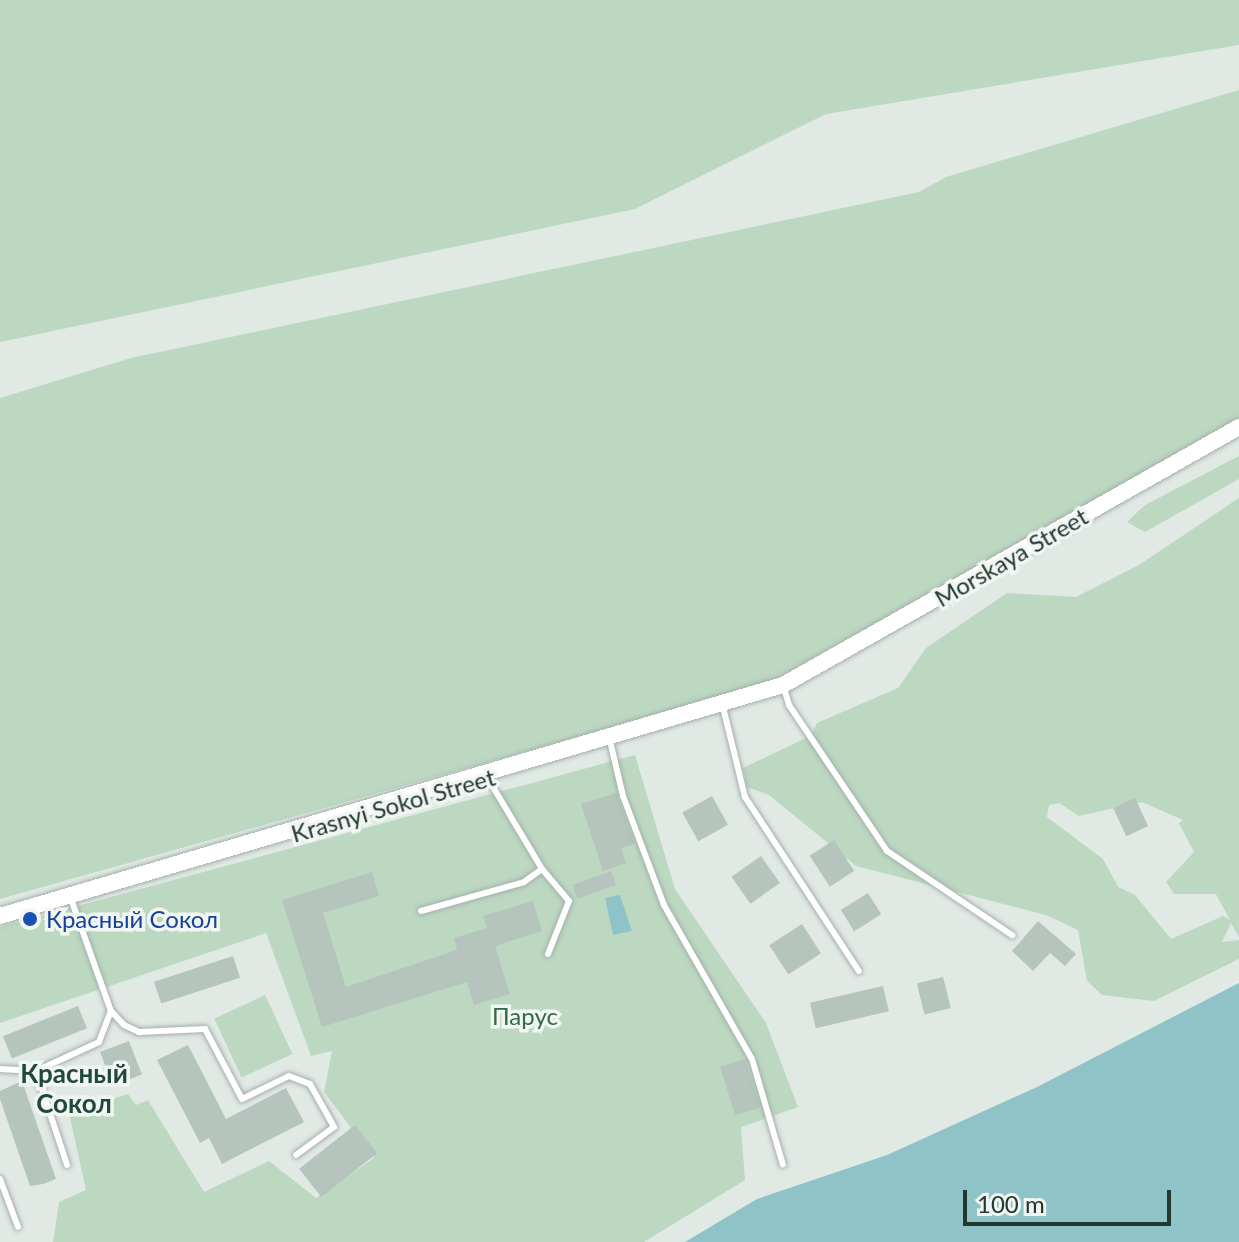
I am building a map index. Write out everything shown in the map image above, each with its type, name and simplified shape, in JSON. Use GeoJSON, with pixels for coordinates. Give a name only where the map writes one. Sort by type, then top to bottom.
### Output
{"type":"FeatureCollection","features":[{"type":"Feature","properties":{"kind":"street","name":"Morskaya Street"},"geometry":{"type":"LineString","coordinates":[[783,685],[1239,427]]}},
{"type":"Feature","properties":{"kind":"street","name":"Krasnyi Sokol Street"},"geometry":{"type":"LineString","coordinates":[[0,916],[610,741],[723,707],[783,685]]}},
{"type":"Feature","properties":{"kind":"lane"},"geometry":{"type":"LineString","coordinates":[[783,685],[789,705],[887,851],[1012,935]]}},
{"type":"Feature","properties":{"kind":"lane"},"geometry":{"type":"LineString","coordinates":[[723,707],[745,797],[859,971]]}},
{"type":"Feature","properties":{"kind":"lane"},"geometry":{"type":"LineString","coordinates":[[610,741],[623,796],[664,905],[752,1059],[783,1165]]}},
{"type":"Feature","properties":{"kind":"lane"},"geometry":{"type":"LineString","coordinates":[[487,777],[542,869],[569,901],[548,954]]}},
{"type":"Feature","properties":{"kind":"lane"},"geometry":{"type":"LineString","coordinates":[[421,911],[524,882],[542,869]]}},
{"type":"Feature","properties":{"kind":"lane"},"geometry":{"type":"LineString","coordinates":[[70,896],[111,1011],[139,1032],[205,1029],[242,1099],[289,1076],[310,1084],[334,1127],[296,1155]]}},
{"type":"Feature","properties":{"kind":"lane"},"geometry":{"type":"LineString","coordinates":[[0,1069],[36,1071],[99,1042],[111,1011]]}},
{"type":"Feature","properties":{"kind":"lane"},"geometry":{"type":"LineString","coordinates":[[36,1071],[67,1165]]}},
{"type":"Feature","properties":{"kind":"lane"},"geometry":{"type":"LineString","coordinates":[[0,1179],[18,1227]]}},
{"type":"Feature","properties":{"kind":"green space"},"geometry":{"type":"Polygon","coordinates":[[[0,0],[1239,0],[1239,45],[826,114],[635,209],[0,342],[0,0]]]}},
{"type":"Feature","properties":{"kind":"green space"},"geometry":{"type":"Polygon","coordinates":[[[1239,90],[1239,418],[769,683],[0,899],[0,398],[131,358],[919,192],[946,177],[1239,90]]]}},
{"type":"Feature","properties":{"kind":"green space"},"geometry":{"type":"Polygon","coordinates":[[[1239,456],[1239,479],[1145,532],[1127,522],[1145,505],[1239,456]]]}},
{"type":"Feature","properties":{"kind":"green space"},"geometry":{"type":"Polygon","coordinates":[[[1239,498],[1239,937],[1231,923],[1222,942],[1239,940],[1239,959],[1154,1001],[1102,995],[1087,981],[1078,930],[1046,915],[856,866],[769,795],[747,787],[743,768],[810,736],[817,723],[898,688],[926,648],[1007,593],[1076,597],[1139,565],[1239,498]],[[1142,802],[1079,816],[1059,803],[1049,805],[1047,817],[1103,859],[1118,887],[1135,895],[1171,939],[1223,916],[1230,920],[1216,894],[1174,894],[1166,882],[1194,852],[1179,823],[1183,820],[1142,802]]]}},
{"type":"Feature","properties":{"kind":"green space","name":"Парус"},"geometry":{"type":"Polygon","coordinates":[[[635,755],[675,889],[766,1023],[798,1107],[741,1127],[745,1180],[644,1242],[53,1242],[59,1202],[86,1190],[69,1113],[128,1094],[136,1105],[148,1100],[204,1192],[269,1161],[316,1198],[374,1158],[324,1092],[332,1051],[311,1056],[266,933],[0,1023],[0,927],[635,755]]]}},
{"type":"Feature","properties":{"kind":"green space"},"geometry":{"type":"Polygon","coordinates":[[[265,995],[292,1054],[242,1078],[214,1019],[265,995]]]}},
{"type":"Feature","properties":{"kind":"water"},"geometry":{"type":"Polygon","coordinates":[[[620,895],[632,931],[613,935],[605,898],[620,895]]]}},
{"type":"Feature","properties":{"kind":"water"},"geometry":{"type":"Polygon","coordinates":[[[1239,983],[1239,1242],[685,1242],[757,1199],[887,1155],[1037,1087],[1239,983]]]}},
{"type":"Feature","properties":{"kind":"building"},"geometry":{"type":"Polygon","coordinates":[[[616,793],[635,844],[621,848],[626,863],[603,871],[581,804],[616,793]]]}},
{"type":"Feature","properties":{"kind":"building"},"geometry":{"type":"Polygon","coordinates":[[[712,796],[728,825],[698,841],[682,812],[712,796]]]}},
{"type":"Feature","properties":{"kind":"building"},"geometry":{"type":"Polygon","coordinates":[[[1135,798],[1148,826],[1126,836],[1113,808],[1135,798]]]}},
{"type":"Feature","properties":{"kind":"building"},"geometry":{"type":"Polygon","coordinates":[[[834,840],[854,871],[830,887],[810,856],[834,840]]]}},
{"type":"Feature","properties":{"kind":"building"},"geometry":{"type":"Polygon","coordinates":[[[761,856],[780,883],[750,904],[732,877],[761,856]]]}},
{"type":"Feature","properties":{"kind":"building"},"geometry":{"type":"Polygon","coordinates":[[[611,871],[616,885],[578,899],[572,885],[611,871]]]}},
{"type":"Feature","properties":{"kind":"building"},"geometry":{"type":"Polygon","coordinates":[[[372,872],[379,896],[323,913],[346,987],[457,950],[454,938],[487,928],[483,916],[533,901],[542,931],[495,946],[510,994],[474,1005],[467,982],[322,1027],[282,900],[372,872]]]}},
{"type":"Feature","properties":{"kind":"building"},"geometry":{"type":"Polygon","coordinates":[[[868,893],[881,914],[854,931],[841,910],[868,893]]]}},
{"type":"Feature","properties":{"kind":"building"},"geometry":{"type":"Polygon","coordinates":[[[1038,921],[1076,954],[1065,966],[1050,953],[1033,971],[1012,951],[1038,921]]]}},
{"type":"Feature","properties":{"kind":"building"},"geometry":{"type":"Polygon","coordinates":[[[802,924],[821,953],[788,975],[769,945],[802,924]]]}},
{"type":"Feature","properties":{"kind":"building"},"geometry":{"type":"Polygon","coordinates":[[[233,956],[240,978],[161,1004],[154,982],[233,956]]]}},
{"type":"Feature","properties":{"kind":"building"},"geometry":{"type":"Polygon","coordinates":[[[943,977],[951,1008],[925,1015],[917,984],[943,977]]]}},
{"type":"Feature","properties":{"kind":"building"},"geometry":{"type":"Polygon","coordinates":[[[883,986],[889,1011],[816,1028],[810,1003],[883,986]]]}},
{"type":"Feature","properties":{"kind":"building"},"geometry":{"type":"Polygon","coordinates":[[[78,1006],[87,1028],[12,1059],[3,1036],[78,1006]]]}},
{"type":"Feature","properties":{"kind":"building"},"geometry":{"type":"Polygon","coordinates":[[[129,1041],[142,1075],[113,1086],[100,1052],[129,1041]]]}},
{"type":"Feature","properties":{"kind":"building"},"geometry":{"type":"Polygon","coordinates":[[[188,1045],[226,1119],[286,1088],[304,1122],[222,1164],[209,1138],[200,1143],[157,1060],[188,1045]]]}},
{"type":"Feature","properties":{"kind":"building"},"geometry":{"type":"Polygon","coordinates":[[[745,1059],[760,1108],[735,1115],[720,1067],[745,1059]]]}},
{"type":"Feature","properties":{"kind":"building"},"geometry":{"type":"Polygon","coordinates":[[[22,1081],[56,1179],[30,1186],[0,1099],[0,1091],[22,1081]]]}},
{"type":"Feature","properties":{"kind":"building"},"geometry":{"type":"Polygon","coordinates":[[[355,1125],[377,1153],[321,1197],[299,1169],[355,1125]]]}},
{"type":"Feature","properties":{"kind":"place","name":"Красный Сокол"},"geometry":{"type":"Point","coordinates":[30,919]}},
{"type":"Feature","properties":{"kind":"district","name":"Красный Сокол"},"geometry":{"type":"Point","coordinates":[74,1089]}}]}
